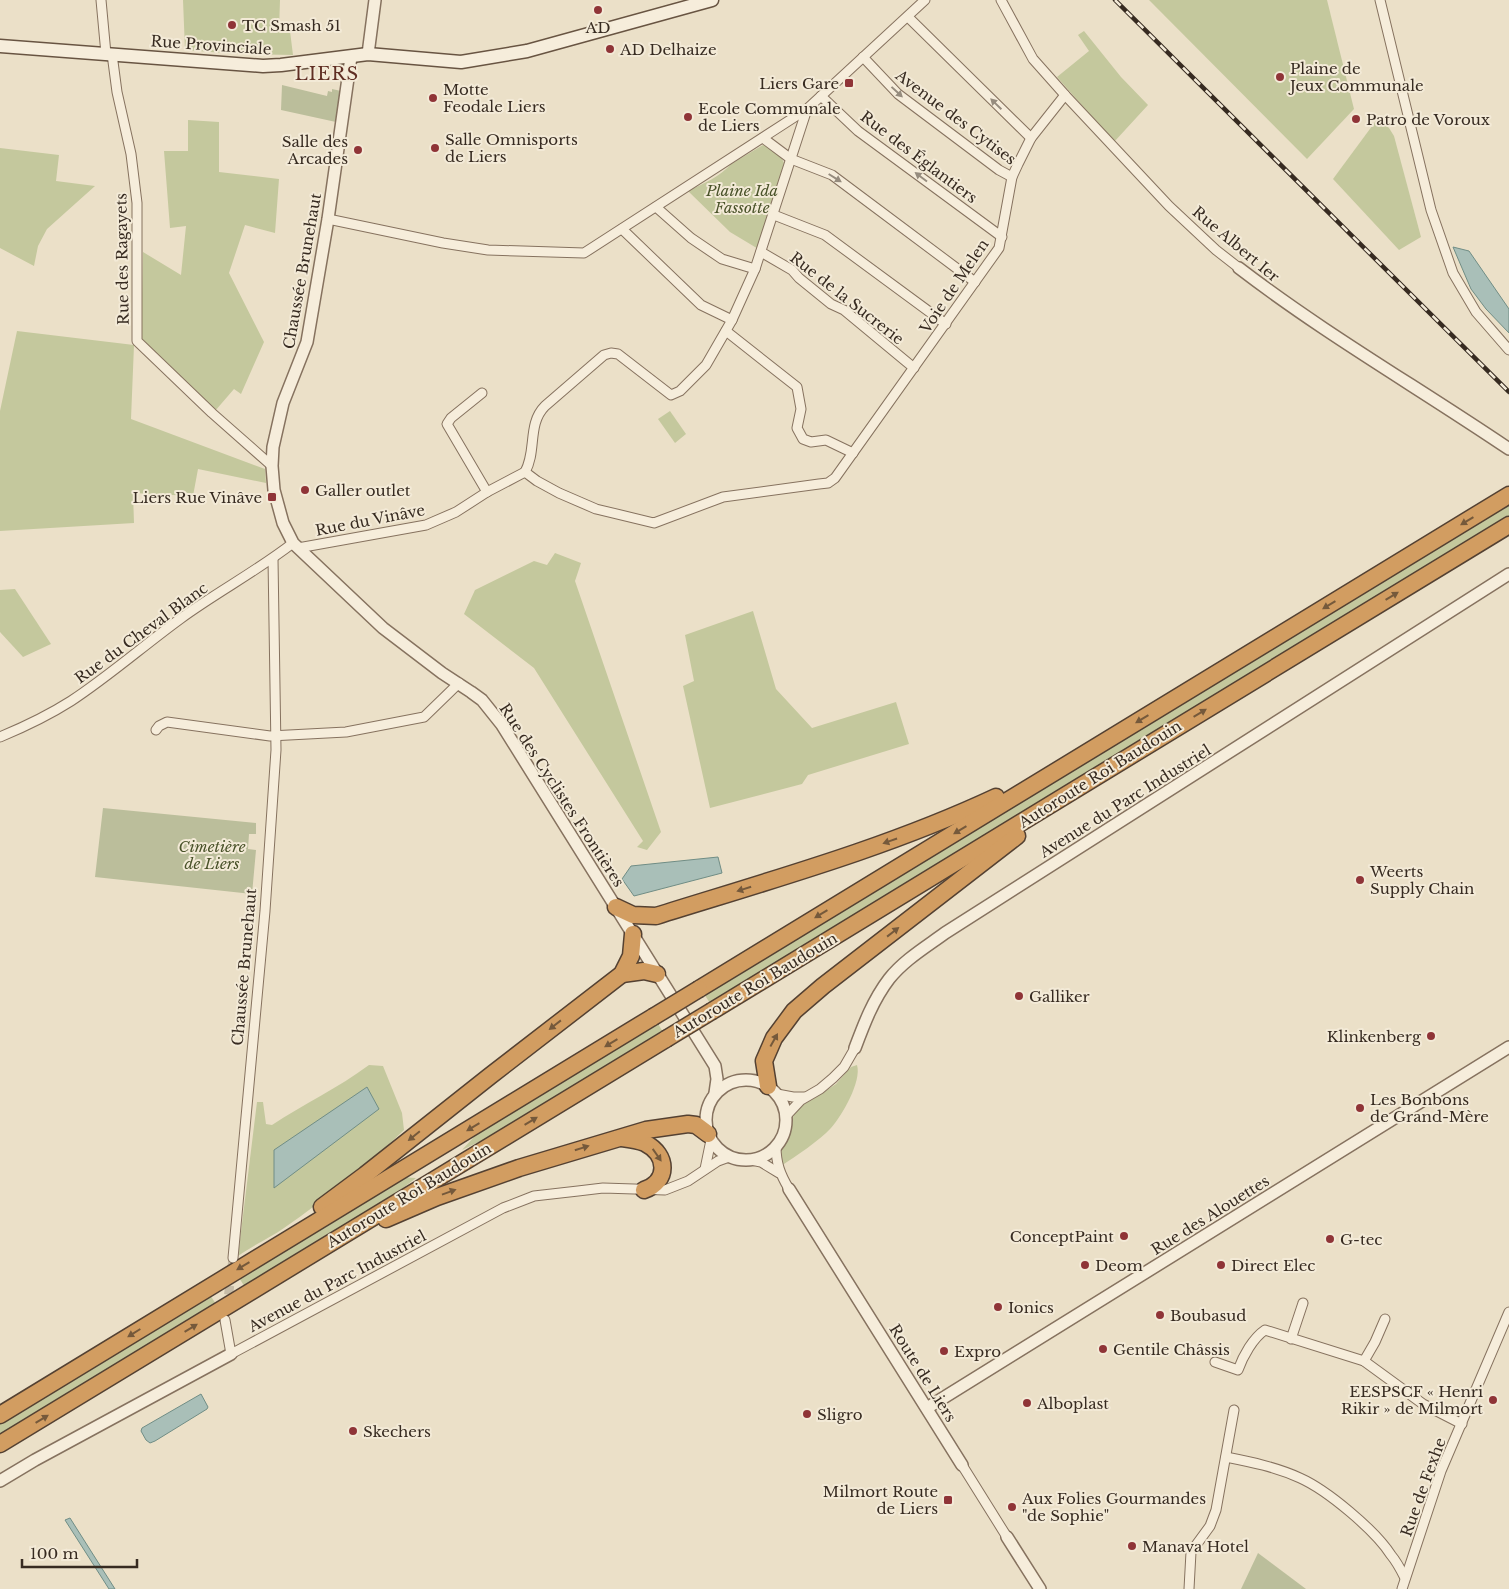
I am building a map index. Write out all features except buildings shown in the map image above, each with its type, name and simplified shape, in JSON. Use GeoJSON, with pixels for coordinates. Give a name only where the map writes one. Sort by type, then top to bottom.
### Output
{"type":"FeatureCollection","features":[{"type":"Feature","properties":{"kind":"highway","name":"Autoroute Roi Baudouin"},"geometry":{"type":"LineString","coordinates":[[0,1414],[1509,495]]}},
{"type":"Feature","properties":{"kind":"highway","name":"Autoroute Roi Baudouin"},"geometry":{"type":"LineString","coordinates":[[0,1444],[1509,525]]}},
{"type":"Feature","properties":{"kind":"highway"},"geometry":{"type":"LineString","coordinates":[[616,907],[633,915],[656,916],[911,834],[968,810],[1022,784],[1046,777]]}},
{"type":"Feature","properties":{"kind":"highway"},"geometry":{"type":"LineString","coordinates":[[773,1090],[765,1074],[764,1061],[774,1038],[794,1011],[823,986],[1041,818],[1054,803]]}},
{"type":"Feature","properties":{"kind":"highway"},"geometry":{"type":"LineString","coordinates":[[642,949],[644,931],[656,916]]}},
{"type":"Feature","properties":{"kind":"highway"},"geometry":{"type":"LineString","coordinates":[[281,1243],[300,1224],[622,974],[631,956],[633,934]]}},
{"type":"Feature","properties":{"kind":"highway"},"geometry":{"type":"LineString","coordinates":[[622,974],[644,971],[657,974]]}},
{"type":"Feature","properties":{"kind":"highway"},"geometry":{"type":"LineString","coordinates":[[355,1228],[376,1224],[437,1197],[519,1168],[646,1130],[684,1124],[696,1125],[709,1137]]}},
{"type":"Feature","properties":{"kind":"highway"},"geometry":{"type":"LineString","coordinates":[[617,1138],[644,1143],[654,1149],[660,1158],[663,1169],[661,1177],[654,1186],[644,1190]]}},
{"type":"Feature","properties":{"kind":"main road","name":"Rue Provinciale"},"geometry":{"type":"LineString","coordinates":[[0,46],[263,66],[368,54],[461,62],[527,51],[712,0]]}},
{"type":"Feature","properties":{"kind":"street","name":"Rue des Ragayets"},"geometry":{"type":"LineString","coordinates":[[102,0],[116,92],[132,154],[137,203],[137,341],[272,466]]}},
{"type":"Feature","properties":{"kind":"street"},"geometry":{"type":"LineString","coordinates":[[368,54],[375,0]]}},
{"type":"Feature","properties":{"kind":"street"},"geometry":{"type":"LineString","coordinates":[[328,219],[438,242],[488,250],[584,254],[807,109],[925,0]]}},
{"type":"Feature","properties":{"kind":"street","name":"Rue Albert Ier"},"geometry":{"type":"LineString","coordinates":[[1001,0],[1033,59],[1065,96],[1169,206],[1216,250],[1275,296],[1509,449]]}},
{"type":"Feature","properties":{"kind":"street"},"geometry":{"type":"LineString","coordinates":[[1380,0],[1431,210],[1453,273],[1476,312],[1509,350]]}},
{"type":"Feature","properties":{"kind":"street"},"geometry":{"type":"LineString","coordinates":[[908,17],[1031,138]]}},
{"type":"Feature","properties":{"kind":"street","name":"Chaussée Brunehaut"},"geometry":{"type":"LineString","coordinates":[[296,545],[283,523],[274,490],[273,448],[283,403],[308,342],[351,57]]}},
{"type":"Feature","properties":{"kind":"street","name":"Avenue des Cytises"},"geometry":{"type":"LineString","coordinates":[[864,57],[898,94],[998,170],[1012,177]]}},
{"type":"Feature","properties":{"kind":"street","name":"Rue des Églantiers"},"geometry":{"type":"LineString","coordinates":[[822,96],[858,130],[1002,237]]}},
{"type":"Feature","properties":{"kind":"street","name":"Voie de Melen"},"geometry":{"type":"LineString","coordinates":[[525,472],[559,493],[596,508],[654,523],[723,497],[819,484],[835,478],[999,248],[1012,177],[1031,138],[1065,96]]}},
{"type":"Feature","properties":{"kind":"street"},"geometry":{"type":"LineString","coordinates":[[525,472],[531,459],[534,424],[539,413],[604,355],[611,352],[618,354],[665,391],[674,395],[706,365],[732,320],[755,269],[807,109]]}},
{"type":"Feature","properties":{"kind":"street"},"geometry":{"type":"LineString","coordinates":[[763,138],[791,159],[832,175],[975,282]]}},
{"type":"Feature","properties":{"kind":"street"},"geometry":{"type":"LineString","coordinates":[[656,207],[691,238],[722,259],[755,269]]}},
{"type":"Feature","properties":{"kind":"street"},"geometry":{"type":"LineString","coordinates":[[774,215],[825,235],[946,324]]}},
{"type":"Feature","properties":{"kind":"street"},"geometry":{"type":"LineString","coordinates":[[622,229],[701,305],[732,320]]}},
{"type":"Feature","properties":{"kind":"street","name":"Rue de la Sucrerie"},"geometry":{"type":"LineString","coordinates":[[761,252],[792,270],[831,304],[844,310],[914,368]]}},
{"type":"Feature","properties":{"kind":"street"},"geometry":{"type":"LineString","coordinates":[[726,331],[797,387],[801,409],[797,428],[803,439],[811,442],[826,440],[853,453]]}},
{"type":"Feature","properties":{"kind":"street"},"geometry":{"type":"LineString","coordinates":[[482,393],[451,418],[447,424],[486,492]]}},
{"type":"Feature","properties":{"kind":"street","name":"Rue du Vinâve"},"geometry":{"type":"LineString","coordinates":[[296,545],[426,525],[456,512],[486,492],[525,472]]}},
{"type":"Feature","properties":{"kind":"street","name":"Rue du Cheval Blanc"},"geometry":{"type":"LineString","coordinates":[[0,737],[24,727],[70,701],[121,665],[180,618],[296,545]]}},
{"type":"Feature","properties":{"kind":"street","name":"Rue des Cyclistes Frontières"},"geometry":{"type":"LineString","coordinates":[[296,545],[383,628],[442,673],[482,700],[502,725],[715,1066],[725,1073],[740,1079]]}},
{"type":"Feature","properties":{"kind":"street","name":"Chaussée Brunehaut"},"geometry":{"type":"LineString","coordinates":[[233,1258],[265,911],[276,736],[273,558]]}},
{"type":"Feature","properties":{"kind":"street","name":"Avenue du Parc Industriel"},"geometry":{"type":"LineString","coordinates":[[786,1116],[804,1097],[820,1089],[844,1067],[855,1048],[877,998],[890,978],[912,957],[939,937],[1509,574]]}},
{"type":"Feature","properties":{"kind":"street"},"geometry":{"type":"LineString","coordinates":[[156,730],[167,722],[276,736],[346,732],[424,716],[459,683]]}},
{"type":"Feature","properties":{"kind":"street","name":"Rue des Alouettes"},"geometry":{"type":"LineString","coordinates":[[927,1408],[1509,1047]]}},
{"type":"Feature","properties":{"kind":"street"},"geometry":{"type":"LineString","coordinates":[[715,1066],[717,1079],[715,1093]]}},
{"type":"Feature","properties":{"kind":"street"},"geometry":{"type":"LineString","coordinates":[[780,1173],[761,1162],[729,1157],[721,1151],[709,1137],[706,1127],[706,1112],[715,1093],[727,1084],[740,1079],[755,1080],[793,1098],[804,1097]]}},
{"type":"Feature","properties":{"kind":"street"},"geometry":{"type":"LineString","coordinates":[[751,1160],[763,1156],[776,1146],[782,1138],[786,1116],[784,1106],[773,1090]]}},
{"type":"Feature","properties":{"kind":"street"},"geometry":{"type":"LineString","coordinates":[[704,1169],[709,1137]]}},
{"type":"Feature","properties":{"kind":"street","name":"Route de Liers"},"geometry":{"type":"LineString","coordinates":[[776,1146],[780,1173],[789,1189],[1040,1589]]}},
{"type":"Feature","properties":{"kind":"street","name":"Avenue du Parc Industriel"},"geometry":{"type":"LineString","coordinates":[[0,1481],[35,1460],[504,1208],[534,1196],[603,1188],[660,1190],[671,1188],[729,1157]]}},
{"type":"Feature","properties":{"kind":"street"},"geometry":{"type":"LineString","coordinates":[[1291,1338],[1303,1303]]}},
{"type":"Feature","properties":{"kind":"street","name":"Rue de Fexhe"},"geometry":{"type":"LineString","coordinates":[[1402,1589],[1442,1471],[1509,1312]]}},
{"type":"Feature","properties":{"kind":"street"},"geometry":{"type":"LineString","coordinates":[[1364,1361],[1376,1342],[1385,1319]]}},
{"type":"Feature","properties":{"kind":"street"},"geometry":{"type":"LineString","coordinates":[[225,1320],[231,1354]]}},
{"type":"Feature","properties":{"kind":"street"},"geometry":{"type":"LineString","coordinates":[[1215,1362],[1238,1370],[1243,1356],[1258,1335],[1265,1330],[1364,1361],[1423,1404],[1462,1424]]}},
{"type":"Feature","properties":{"kind":"street"},"geometry":{"type":"LineString","coordinates":[[1190,1589],[1191,1552],[1210,1526],[1216,1510],[1234,1410]]}},
{"type":"Feature","properties":{"kind":"street"},"geometry":{"type":"LineString","coordinates":[[1226,1457],[1266,1465],[1302,1478],[1337,1502],[1362,1523],[1391,1553],[1405,1578]]}},
{"type":"Feature","properties":{"kind":"green space","name":"TC Smash 51"},"geometry":{"type":"Polygon","coordinates":[[[183,0],[280,0],[279,31],[290,31],[293,55],[237,54],[185,50],[183,0]]]}},
{"type":"Feature","properties":{"kind":"green space"},"geometry":{"type":"Polygon","coordinates":[[[1149,0],[1327,0],[1354,109],[1307,159],[1149,0]]]}},
{"type":"Feature","properties":{"kind":"green space"},"geometry":{"type":"Polygon","coordinates":[[[1084,31],[1121,77],[1148,105],[1114,142],[1057,77],[1089,51],[1078,35],[1084,31]]]}},
{"type":"Feature","properties":{"kind":"green space"},"geometry":{"type":"Polygon","coordinates":[[[282,85],[327,96],[328,91],[332,92],[332,89],[341,91],[336,122],[281,110],[282,85]]]}},
{"type":"Feature","properties":{"kind":"green space"},"geometry":{"type":"Polygon","coordinates":[[[1378,118],[1389,128],[1394,136],[1421,237],[1399,250],[1333,179],[1378,118]]]}},
{"type":"Feature","properties":{"kind":"green space"},"geometry":{"type":"Polygon","coordinates":[[[188,120],[219,122],[219,172],[279,179],[275,233],[245,225],[229,273],[264,342],[241,394],[234,389],[215,411],[141,339],[143,252],[181,275],[186,226],[170,228],[164,151],[188,151],[188,120]]]}},
{"type":"Feature","properties":{"kind":"green space","name":"Plaine Ida Fassotte"},"geometry":{"type":"Polygon","coordinates":[[[763,145],[776,151],[784,163],[760,250],[730,232],[688,191],[706,183],[731,164],[763,145]]]}},
{"type":"Feature","properties":{"kind":"green space"},"geometry":{"type":"Polygon","coordinates":[[[0,148],[59,155],[56,181],[95,186],[47,229],[38,246],[34,266],[0,248],[0,148]]]}},
{"type":"Feature","properties":{"kind":"green space"},"geometry":{"type":"Polygon","coordinates":[[[17,331],[134,345],[131,419],[265,469],[266,483],[198,469],[193,496],[133,493],[134,523],[0,531],[0,411],[17,331]]]}},
{"type":"Feature","properties":{"kind":"green space"},"geometry":{"type":"Polygon","coordinates":[[[670,411],[686,434],[675,443],[658,419],[670,411]]]}},
{"type":"Feature","properties":{"kind":"green space"},"geometry":{"type":"Polygon","coordinates":[[[1509,501],[1509,519],[711,1005],[703,992],[1509,501]]]}},
{"type":"Feature","properties":{"kind":"green space"},"geometry":{"type":"Polygon","coordinates":[[[555,553],[581,563],[575,581],[661,832],[647,850],[637,847],[643,841],[534,668],[464,614],[475,590],[534,561],[547,565],[555,553]]]}},
{"type":"Feature","properties":{"kind":"green space"},"geometry":{"type":"Polygon","coordinates":[[[15,589],[51,644],[23,657],[0,632],[0,590],[15,589]]]}},
{"type":"Feature","properties":{"kind":"green space"},"geometry":{"type":"Polygon","coordinates":[[[753,611],[776,689],[812,728],[896,702],[909,744],[808,775],[802,784],[710,808],[683,686],[694,681],[685,635],[753,611]]]}},
{"type":"Feature","properties":{"kind":"green space","name":"Cimetière de Liers"},"geometry":{"type":"Polygon","coordinates":[[[103,808],[256,823],[256,834],[249,834],[248,849],[256,850],[252,894],[95,877],[103,808]]]}},
{"type":"Feature","properties":{"kind":"green space"},"geometry":{"type":"Polygon","coordinates":[[[656,1020],[664,1034],[514,1125],[462,1150],[484,1126],[656,1020]]]}},
{"type":"Feature","properties":{"kind":"green space"},"geometry":{"type":"Polygon","coordinates":[[[369,1065],[383,1066],[402,1113],[404,1130],[361,1169],[316,1205],[279,1232],[238,1256],[257,1102],[263,1102],[266,1124],[272,1125],[369,1065]]]}},
{"type":"Feature","properties":{"kind":"green space"},"geometry":{"type":"Polygon","coordinates":[[[857,1065],[857,1080],[854,1089],[835,1123],[820,1138],[781,1166],[779,1153],[791,1131],[794,1112],[801,1103],[809,1101],[836,1084],[851,1067],[857,1065]]]}},
{"type":"Feature","properties":{"kind":"green space"},"geometry":{"type":"Polygon","coordinates":[[[400,1177],[416,1178],[381,1205],[246,1289],[238,1276],[400,1177]]]}},
{"type":"Feature","properties":{"kind":"green space"},"geometry":{"type":"Polygon","coordinates":[[[209,1293],[217,1306],[0,1438],[0,1420],[209,1293]]]}},
{"type":"Feature","properties":{"kind":"green space"},"geometry":{"type":"Polygon","coordinates":[[[1258,1553],[1306,1589],[1241,1589],[1258,1553]]]}},
{"type":"Feature","properties":{"kind":"water"},"geometry":{"type":"Polygon","coordinates":[[[1453,247],[1469,251],[1509,309],[1509,333],[1486,309],[1471,289],[1453,247]]]}},
{"type":"Feature","properties":{"kind":"water"},"geometry":{"type":"Polygon","coordinates":[[[718,857],[722,873],[634,896],[622,879],[631,866],[718,857]]]}},
{"type":"Feature","properties":{"kind":"water"},"geometry":{"type":"Polygon","coordinates":[[[367,1087],[379,1109],[274,1188],[274,1150],[367,1087]]]}},
{"type":"Feature","properties":{"kind":"water"},"geometry":{"type":"Polygon","coordinates":[[[201,1394],[208,1407],[207,1409],[155,1441],[150,1443],[146,1440],[141,1431],[142,1428],[201,1394]]]}},
{"type":"Feature","properties":{"kind":"water"},"geometry":{"type":"Polygon","coordinates":[[[70,1518],[115,1589],[109,1589],[65,1520],[70,1518]]]}},
{"type":"Feature","properties":{"kind":"tunnel"},"geometry":{"type":"LineString","coordinates":[[227,1308],[233,1258]]}},
{"type":"Feature","properties":{"kind":"railway"},"geometry":{"type":"LineString","coordinates":[[1115,0],[1509,392]]}},
{"type":"Feature","properties":{"kind":"place","name":"AD"},"geometry":{"type":"Point","coordinates":[598,10]}},
{"type":"Feature","properties":{"kind":"place","name":"TC Smash 51"},"geometry":{"type":"Point","coordinates":[232,25]}},
{"type":"Feature","properties":{"kind":"place","name":"AD Delhaize"},"geometry":{"type":"Point","coordinates":[610,49]}},
{"type":"Feature","properties":{"kind":"place","name":"Plaine de Jeux Communale"},"geometry":{"type":"Point","coordinates":[1280,77]}},
{"type":"Feature","properties":{"kind":"place","name":"Liers Gare"},"geometry":{"type":"Point","coordinates":[849,83]}},
{"type":"Feature","properties":{"kind":"place","name":"Motte Feodale Liers"},"geometry":{"type":"Point","coordinates":[433,98]}},
{"type":"Feature","properties":{"kind":"place","name":"Ecole Communale de Liers"},"geometry":{"type":"Point","coordinates":[688,117]}},
{"type":"Feature","properties":{"kind":"place","name":"Patro de Voroux"},"geometry":{"type":"Point","coordinates":[1356,119]}},
{"type":"Feature","properties":{"kind":"place","name":"Salle Omnisports de Liers"},"geometry":{"type":"Point","coordinates":[435,148]}},
{"type":"Feature","properties":{"kind":"place","name":"Salle des Arcades"},"geometry":{"type":"Point","coordinates":[358,150]}},
{"type":"Feature","properties":{"kind":"place","name":"Galler outlet"},"geometry":{"type":"Point","coordinates":[305,490]}},
{"type":"Feature","properties":{"kind":"place","name":"Liers Rue Vinâve"},"geometry":{"type":"Point","coordinates":[272,497]}},
{"type":"Feature","properties":{"kind":"place","name":"Weerts Supply Chain"},"geometry":{"type":"Point","coordinates":[1360,880]}},
{"type":"Feature","properties":{"kind":"place","name":"Galliker"},"geometry":{"type":"Point","coordinates":[1019,996]}},
{"type":"Feature","properties":{"kind":"place","name":"Klinkenberg"},"geometry":{"type":"Point","coordinates":[1431,1036]}},
{"type":"Feature","properties":{"kind":"place","name":"Les Bonbons de Grand-Mère"},"geometry":{"type":"Point","coordinates":[1360,1108]}},
{"type":"Feature","properties":{"kind":"place","name":"ConceptPaint"},"geometry":{"type":"Point","coordinates":[1124,1236]}},
{"type":"Feature","properties":{"kind":"place","name":"G-tec"},"geometry":{"type":"Point","coordinates":[1330,1239]}},
{"type":"Feature","properties":{"kind":"place","name":"Deom"},"geometry":{"type":"Point","coordinates":[1085,1265]}},
{"type":"Feature","properties":{"kind":"place","name":"Direct Elec"},"geometry":{"type":"Point","coordinates":[1221,1265]}},
{"type":"Feature","properties":{"kind":"place","name":"Ionics"},"geometry":{"type":"Point","coordinates":[998,1307]}},
{"type":"Feature","properties":{"kind":"place","name":"Boubasud"},"geometry":{"type":"Point","coordinates":[1160,1315]}},
{"type":"Feature","properties":{"kind":"place","name":"Gentile Châssis"},"geometry":{"type":"Point","coordinates":[1103,1349]}},
{"type":"Feature","properties":{"kind":"place","name":"Expro"},"geometry":{"type":"Point","coordinates":[944,1351]}},
{"type":"Feature","properties":{"kind":"place","name":"EESPSCF « Henri Rikir » de Milmort"},"geometry":{"type":"Point","coordinates":[1493,1400]}},
{"type":"Feature","properties":{"kind":"place","name":"Alboplast"},"geometry":{"type":"Point","coordinates":[1027,1403]}},
{"type":"Feature","properties":{"kind":"place","name":"Sligro"},"geometry":{"type":"Point","coordinates":[807,1414]}},
{"type":"Feature","properties":{"kind":"place","name":"Skechers"},"geometry":{"type":"Point","coordinates":[353,1431]}},
{"type":"Feature","properties":{"kind":"place","name":"Milmort Route de Liers"},"geometry":{"type":"Point","coordinates":[948,1500]}},
{"type":"Feature","properties":{"kind":"place","name":"Aux Folies Gourmandes \"de Sophie\""},"geometry":{"type":"Point","coordinates":[1012,1507]}},
{"type":"Feature","properties":{"kind":"place","name":"Manava Hotel"},"geometry":{"type":"Point","coordinates":[1132,1546]}},
{"type":"Feature","properties":{"kind":"district","name":"LIERS"},"geometry":{"type":"Point","coordinates":[327,74]}}]}
